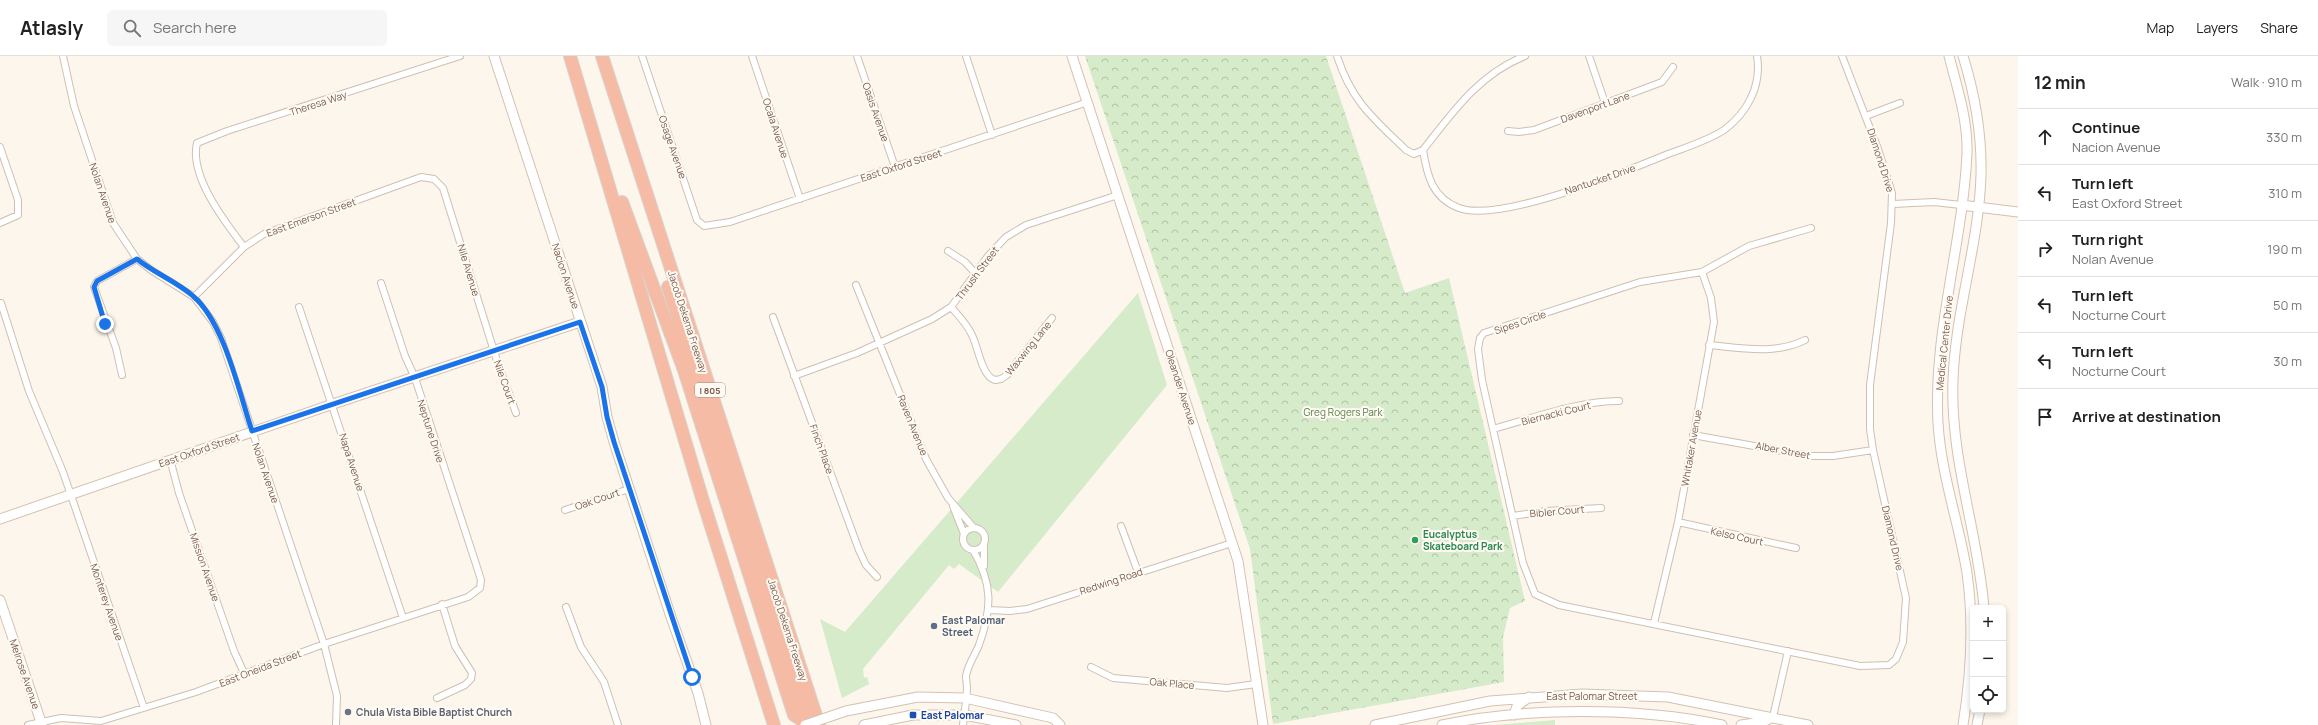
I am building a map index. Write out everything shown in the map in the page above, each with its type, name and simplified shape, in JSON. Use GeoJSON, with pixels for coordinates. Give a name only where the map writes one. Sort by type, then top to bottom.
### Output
{"type":"FeatureCollection","features":[{"type":"Feature","properties":{"kind":"highway"},"geometry":{"type":"LineString","coordinates":[[570,56],[703,501],[774,725]]}},
{"type":"Feature","properties":{"kind":"highway"},"geometry":{"type":"LineString","coordinates":[[598,56],[770,616]]}},
{"type":"Feature","properties":{"kind":"highway","name":"Jacob Dekema Freeway"},"geometry":{"type":"LineString","coordinates":[[602,56],[819,725]]}},
{"type":"Feature","properties":{"kind":"highway"},"geometry":{"type":"LineString","coordinates":[[582,93],[684,370],[770,616],[805,711],[803,724]]}},
{"type":"Feature","properties":{"kind":"main road","name":"Nacion Avenue"},"geometry":{"type":"LineString","coordinates":[[494,56],[602,387],[607,417],[629,489],[670,617],[698,693],[706,725]]}},
{"type":"Feature","properties":{"kind":"main road","name":"Oleander Avenue"},"geometry":{"type":"LineString","coordinates":[[1072,56],[1238,561],[1263,725]]}},
{"type":"Feature","properties":{"kind":"main road","name":"Medical Center Drive"},"geometry":{"type":"LineString","coordinates":[[1949,56],[1964,121],[1967,152],[1939,374],[1938,422],[1944,463],[1964,563],[1971,633],[1970,683],[1963,725]]}},
{"type":"Feature","properties":{"kind":"main road","name":"Medical Center Drive"},"geometry":{"type":"LineString","coordinates":[[1963,56],[1972,88],[1980,134],[1981,175],[1978,207],[1957,339],[1953,381],[1954,422],[1958,466],[1978,560],[1984,605]]}},
{"type":"Feature","properties":{"kind":"main road"},"geometry":{"type":"LineString","coordinates":[[1961,205],[2018,212]]}},
{"type":"Feature","properties":{"kind":"main road","name":"East Oxford Street"},"geometry":{"type":"LineString","coordinates":[[0,519],[126,477],[170,459],[252,431],[580,322]]}},
{"type":"Feature","properties":{"kind":"main road"},"geometry":{"type":"LineString","coordinates":[[1938,422],[1954,422]]}},
{"type":"Feature","properties":{"kind":"main road"},"geometry":{"type":"LineString","coordinates":[[1964,563],[1978,560]]}},
{"type":"Feature","properties":{"kind":"main road","name":"Melrose Avenue"},"geometry":{"type":"LineString","coordinates":[[0,600],[4,624],[41,723]]}},
{"type":"Feature","properties":{"kind":"main road","name":"East Palomar Street"},"geometry":{"type":"LineString","coordinates":[[1375,725],[1466,705],[1529,697],[1582,694],[1668,697],[1808,725]]}},
{"type":"Feature","properties":{"kind":"main road"},"geometry":{"type":"LineString","coordinates":[[803,724],[846,711],[918,697],[965,698],[1053,718],[1060,725]]}},
{"type":"Feature","properties":{"kind":"main road"},"geometry":{"type":"LineString","coordinates":[[1514,715],[1517,706],[1529,697]]}},
{"type":"Feature","properties":{"kind":"main road","name":"East Palomar Street"},"geometry":{"type":"LineString","coordinates":[[1442,725],[1514,715],[1616,712],[1703,721],[1722,725]]}},
{"type":"Feature","properties":{"kind":"main road"},"geometry":{"type":"LineString","coordinates":[[1977,725],[1979,713]]}},
{"type":"Feature","properties":{"kind":"main road"},"geometry":{"type":"LineString","coordinates":[[864,725],[913,715],[964,715],[1016,725]]}},
{"type":"Feature","properties":{"kind":"main road"},"geometry":{"type":"LineString","coordinates":[[1741,725],[1763,722],[1773,717]]}},
{"type":"Feature","properties":{"kind":"street","name":"Nolan Avenue"},"geometry":{"type":"LineString","coordinates":[[63,56],[74,106],[113,223],[137,259],[151,270],[181,287],[194,297],[213,322],[218,333],[324,644],[337,696],[336,725]]}},
{"type":"Feature","properties":{"kind":"street","name":"Theresa Way"},"geometry":{"type":"LineString","coordinates":[[244,247],[217,210],[198,165],[195,150],[197,143],[204,139],[460,56]]}},
{"type":"Feature","properties":{"kind":"street","name":"Osage Avenue"},"geometry":{"type":"LineString","coordinates":[[642,56],[697,220],[704,226],[714,225]]}},
{"type":"Feature","properties":{"kind":"street","name":"Ocala Avenue"},"geometry":{"type":"LineString","coordinates":[[752,56],[800,199]]}},
{"type":"Feature","properties":{"kind":"street","name":"Oasis Avenue"},"geometry":{"type":"LineString","coordinates":[[857,56],[894,167]]}},
{"type":"Feature","properties":{"kind":"street"},"geometry":{"type":"LineString","coordinates":[[966,56],[992,135]]}},
{"type":"Feature","properties":{"kind":"street"},"geometry":{"type":"LineString","coordinates":[[1337,56],[1343,73],[1362,108],[1406,150],[1414,154],[1423,150],[1439,127],[1475,87],[1499,69],[1525,56]]}},
{"type":"Feature","properties":{"kind":"street"},"geometry":{"type":"LineString","coordinates":[[1589,56],[1605,103]]}},
{"type":"Feature","properties":{"kind":"street","name":"Nantucket Drive"},"geometry":{"type":"LineString","coordinates":[[1423,150],[1429,181],[1441,197],[1453,205],[1474,212],[1526,204],[1586,185],[1724,130],[1740,115],[1752,97],[1757,73],[1757,56]]}},
{"type":"Feature","properties":{"kind":"street","name":"Diamond Drive"},"geometry":{"type":"LineString","coordinates":[[1535,594],[1559,605],[1860,666],[1889,665],[1896,659],[1903,642],[1906,598],[1873,450],[1870,428],[1870,385],[1893,204],[1892,193],[1884,164],[1842,56]]}},
{"type":"Feature","properties":{"kind":"street","name":"Davenport Lane"},"geometry":{"type":"LineString","coordinates":[[1508,130],[1519,132],[1534,130],[1662,82],[1673,66]]}},
{"type":"Feature","properties":{"kind":"street","name":"East Oxford Street"},"geometry":{"type":"LineString","coordinates":[[714,225],[730,222],[800,199],[1088,102]]}},
{"type":"Feature","properties":{"kind":"street"},"geometry":{"type":"LineString","coordinates":[[1866,116],[1900,103]]}},
{"type":"Feature","properties":{"kind":"street"},"geometry":{"type":"LineString","coordinates":[[0,147],[18,200],[18,215],[3,222]]}},
{"type":"Feature","properties":{"kind":"street","name":"East Emerson Street"},"geometry":{"type":"LineString","coordinates":[[194,297],[244,247],[264,234],[281,226],[421,177],[434,179],[443,188]]}},
{"type":"Feature","properties":{"kind":"street","name":"Nile Avenue"},"geometry":{"type":"LineString","coordinates":[[443,188],[495,351]]}},
{"type":"Feature","properties":{"kind":"street","name":"Thrush Street"},"geometry":{"type":"LineString","coordinates":[[794,376],[879,343],[932,319],[952,307],[988,256],[1006,237],[1026,225],[1118,195]]}},
{"type":"Feature","properties":{"kind":"street"},"geometry":{"type":"LineString","coordinates":[[1893,204],[1934,202],[1961,205]]}},
{"type":"Feature","properties":{"kind":"street","name":"Sipes Circle"},"geometry":{"type":"LineString","coordinates":[[1535,594],[1523,563],[1482,380],[1478,348],[1480,338],[1484,333],[1640,282],[1702,272],[1749,246],[1811,228]]}},
{"type":"Feature","properties":{"kind":"street"},"geometry":{"type":"LineString","coordinates":[[948,251],[965,262],[976,274]]}},
{"type":"Feature","properties":{"kind":"street"},"geometry":{"type":"LineString","coordinates":[[122,375],[116,348],[94,287],[97,281],[137,259]]}},
{"type":"Feature","properties":{"kind":"street","name":"Whitaker Avenue"},"geometry":{"type":"LineString","coordinates":[[1654,624],[1678,522],[1714,322],[1711,298],[1702,272]]}},
{"type":"Feature","properties":{"kind":"street","name":"Neptune Drive"},"geometry":{"type":"LineString","coordinates":[[381,283],[405,356],[415,378],[481,580]]}},
{"type":"Feature","properties":{"kind":"street","name":"Raven Avenue"},"geometry":{"type":"LineString","coordinates":[[856,285],[926,459],[952,503],[964,534]]}},
{"type":"Feature","properties":{"kind":"street","name":"Monterey Avenue"},"geometry":{"type":"LineString","coordinates":[[1,303],[29,391],[71,495],[144,708]]}},
{"type":"Feature","properties":{"kind":"street","name":"Napa Avenue"},"geometry":{"type":"LineString","coordinates":[[299,307],[403,618]]}},
{"type":"Feature","properties":{"kind":"street","name":"Waxwing Lane"},"geometry":{"type":"LineString","coordinates":[[952,307],[965,322],[972,334],[985,373],[995,380],[1002,380],[1007,375],[1052,318]]}},
{"type":"Feature","properties":{"kind":"street","name":"Finch Place"},"geometry":{"type":"LineString","coordinates":[[773,317],[857,545],[866,565],[877,578]]}},
{"type":"Feature","properties":{"kind":"street"},"geometry":{"type":"LineString","coordinates":[[1709,345],[1766,350],[1795,345],[1805,340]]}},
{"type":"Feature","properties":{"kind":"street","name":"Nile Court"},"geometry":{"type":"LineString","coordinates":[[495,351],[516,413]]}},
{"type":"Feature","properties":{"kind":"street","name":"Biernacki Court"},"geometry":{"type":"LineString","coordinates":[[1493,429],[1604,401],[1619,401]]}},
{"type":"Feature","properties":{"kind":"street","name":"Alber Street"},"geometry":{"type":"LineString","coordinates":[[1693,435],[1810,456],[1833,456],[1873,450]]}},
{"type":"Feature","properties":{"kind":"street","name":"Mission Avenue"},"geometry":{"type":"LineString","coordinates":[[170,459],[179,493],[234,651],[244,673]]}},
{"type":"Feature","properties":{"kind":"street","name":"Oak Court"},"geometry":{"type":"LineString","coordinates":[[565,510],[629,489]]}},
{"type":"Feature","properties":{"kind":"street","name":"Raven Avenue"},"geometry":{"type":"LineString","coordinates":[[952,503],[974,528]]}},
{"type":"Feature","properties":{"kind":"street","name":"Bibler Court"},"geometry":{"type":"LineString","coordinates":[[1513,516],[1546,511],[1601,508]]}},
{"type":"Feature","properties":{"kind":"street","name":"Kelso Court"},"geometry":{"type":"LineString","coordinates":[[1678,522],[1796,548]]}},
{"type":"Feature","properties":{"kind":"street"},"geometry":{"type":"LineString","coordinates":[[1121,526],[1138,572]]}},
{"type":"Feature","properties":{"kind":"street"},"geometry":{"type":"LineString","coordinates":[[963,725],[967,690],[966,677],[970,663],[979,646],[989,610],[987,581],[984,567],[984,533],[974,528],[964,534],[962,539],[965,546],[974,550],[984,567]]}},
{"type":"Feature","properties":{"kind":"street","name":"Redwing Road"},"geometry":{"type":"LineString","coordinates":[[989,610],[1010,611],[1027,609],[1138,572],[1232,543]]}},
{"type":"Feature","properties":{"kind":"street"},"geometry":{"type":"LineString","coordinates":[[974,550],[978,550],[984,545]]}},
{"type":"Feature","properties":{"kind":"street","name":"East Oneida Street"},"geometry":{"type":"LineString","coordinates":[[28,725],[62,718],[101,721],[196,692],[324,644],[475,593],[480,588],[481,580]]}},
{"type":"Feature","properties":{"kind":"street"},"geometry":{"type":"LineString","coordinates":[[437,698],[465,685],[471,679],[472,673],[455,646],[442,604]]}},
{"type":"Feature","properties":{"kind":"street"},"geometry":{"type":"LineString","coordinates":[[566,607],[581,646],[604,682],[618,725]]}},
{"type":"Feature","properties":{"kind":"street"},"geometry":{"type":"LineString","coordinates":[[1773,717],[1788,651]]}},
{"type":"Feature","properties":{"kind":"street","name":"Oak Place"},"geometry":{"type":"LineString","coordinates":[[1091,667],[1113,678],[1227,688],[1256,684]]}},
{"type":"Feature","properties":{"kind":"green space","name":"Greg Rogers Park"},"geometry":{"type":"Polygon","coordinates":[[[1085,56],[1326,56],[1405,293],[1449,278],[1525,601],[1510,608],[1503,637],[1504,682],[1273,724],[1250,549],[1085,56]]]}},
{"type":"Feature","properties":{"kind":"green space"},"geometry":{"type":"Polygon","coordinates":[[[1138,293],[1167,385],[998,592],[959,564],[954,569],[949,565],[863,669],[864,678],[867,677],[869,684],[842,698],[820,619],[845,632],[1138,293]]]}},
{"type":"Feature","properties":{"kind":"green space"},"geometry":{"type":"Polygon","coordinates":[[[1555,720],[1555,725],[1494,725],[1555,720]]]}},
{"type":"Feature","properties":{"kind":"place","name":"Eucalyptus Skateboard Park"},"geometry":{"type":"Point","coordinates":[1415,540]}},
{"type":"Feature","properties":{"kind":"place","name":"East Palomar Street"},"geometry":{"type":"Point","coordinates":[934,626]}},
{"type":"Feature","properties":{"kind":"place","name":"Chula Vista Bible Baptist Church"},"geometry":{"type":"Point","coordinates":[348,712]}},
{"type":"Feature","properties":{"kind":"place","name":"East Palomar"},"geometry":{"type":"Point","coordinates":[913,715]}},
{"type":"Feature","properties":{"kind":"route"},"geometry":{"type":"LineString","coordinates":[[105,324],[94,287],[97,281],[137,259],[151,270],[181,287],[194,297],[213,322],[221,338],[252,431],[572,326],[580,322],[602,387],[607,417],[614,442],[670,617],[692,677]]}}]}
